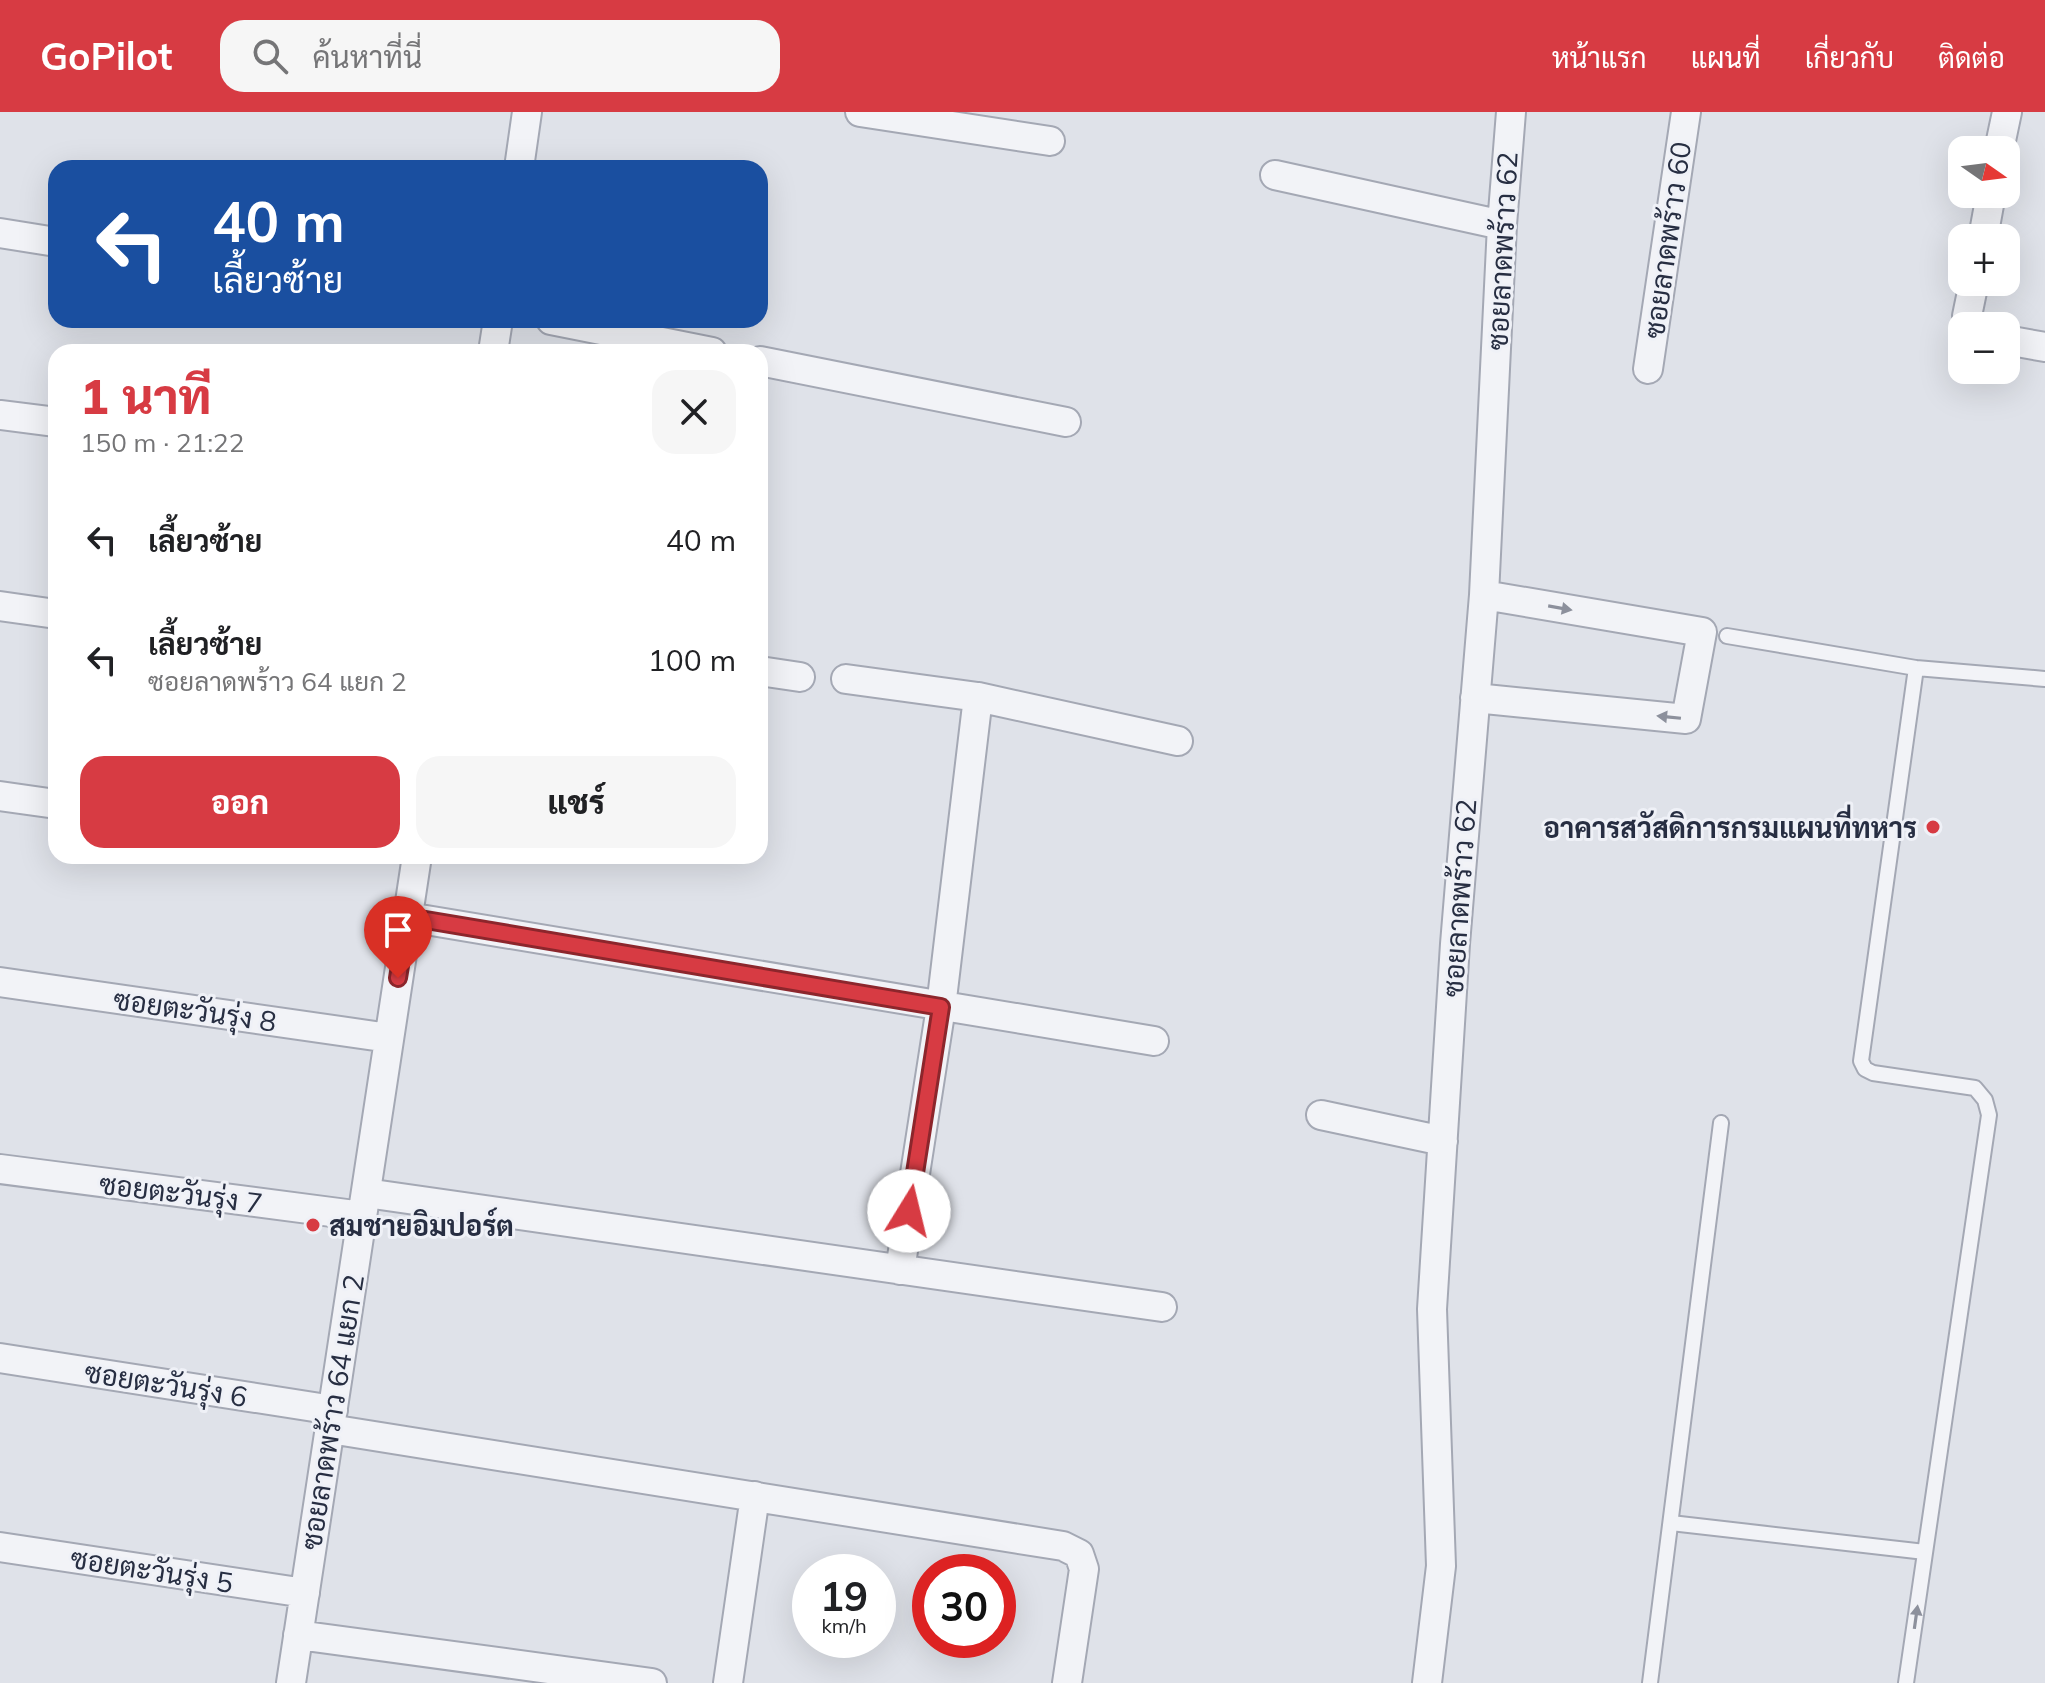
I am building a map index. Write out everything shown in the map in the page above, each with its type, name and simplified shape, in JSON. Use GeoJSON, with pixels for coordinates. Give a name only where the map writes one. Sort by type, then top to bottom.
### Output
{"type":"FeatureCollection","features":[{"type":"Feature","properties":{"kind":"street"},"geometry":{"type":"LineString","coordinates":[[860,112],[1050,141]]}},
{"type":"Feature","properties":{"kind":"street","name":"ซอยลาดพร้าว 62"},"geometry":{"type":"LineString","coordinates":[[1427,1683],[1441,1566],[1432,1309],[1455,944],[1484,595],[1502,225],[1511,112]]}},
{"type":"Feature","properties":{"kind":"street","name":"ซอยลาดพร้าว 60"},"geometry":{"type":"LineString","coordinates":[[1648,369],[1686,112]]}},
{"type":"Feature","properties":{"kind":"street"},"geometry":{"type":"LineString","coordinates":[[2002,136],[2007,112]]}},
{"type":"Feature","properties":{"kind":"street"},"geometry":{"type":"LineString","coordinates":[[519,160],[521,113]]}},
{"type":"Feature","properties":{"kind":"street"},"geometry":{"type":"LineString","coordinates":[[1275,175],[1502,225]]}},
{"type":"Feature","properties":{"kind":"street"},"geometry":{"type":"LineString","coordinates":[[0,233],[48,241]]}},
{"type":"Feature","properties":{"kind":"street"},"geometry":{"type":"LineString","coordinates":[[591,328],[672,344]]}},
{"type":"Feature","properties":{"kind":"street"},"geometry":{"type":"LineString","coordinates":[[2020,343],[2045,347]]}},
{"type":"Feature","properties":{"kind":"street"},"geometry":{"type":"LineString","coordinates":[[768,363],[1066,422]]}},
{"type":"Feature","properties":{"kind":"street"},"geometry":{"type":"LineString","coordinates":[[0,415],[48,421]]}},
{"type":"Feature","properties":{"kind":"street"},"geometry":{"type":"LineString","coordinates":[[1475,698],[1686,719],[1702,632],[1484,595]]}},
{"type":"Feature","properties":{"kind":"street"},"geometry":{"type":"LineString","coordinates":[[0,606],[48,613]]}},
{"type":"Feature","properties":{"kind":"street"},"geometry":{"type":"LineString","coordinates":[[768,672],[800,677]]}},
{"type":"Feature","properties":{"kind":"street"},"geometry":{"type":"LineString","coordinates":[[846,679],[978,697],[1178,741]]}},
{"type":"Feature","properties":{"kind":"street"},"geometry":{"type":"LineString","coordinates":[[900,1270],[941,1007],[978,697]]}},
{"type":"Feature","properties":{"kind":"street"},"geometry":{"type":"LineString","coordinates":[[0,796],[48,803]]}},
{"type":"Feature","properties":{"kind":"street","name":"ซอยลาดพร้าว 64 แยก 2"},"geometry":{"type":"LineString","coordinates":[[291,1683],[408,917],[412,864]]}},
{"type":"Feature","properties":{"kind":"street"},"geometry":{"type":"LineString","coordinates":[[408,917],[1154,1041]]}},
{"type":"Feature","properties":{"kind":"street","name":"ซอยตะวันรุ่ง 8"},"geometry":{"type":"LineString","coordinates":[[0,982],[389,1038]]}},
{"type":"Feature","properties":{"kind":"street"},"geometry":{"type":"LineString","coordinates":[[1321,1115],[1443,1141]]}},
{"type":"Feature","properties":{"kind":"street","name":"ซอยตะวันรุ่ง 7"},"geometry":{"type":"LineString","coordinates":[[0,1169],[364,1204],[900,1270],[1162,1307]]}},
{"type":"Feature","properties":{"kind":"street","name":"ซอยตะวันรุ่ง 6"},"geometry":{"type":"LineString","coordinates":[[0,1358],[755,1496],[1063,1546],[1079,1554],[1084,1569],[1067,1683]]}},
{"type":"Feature","properties":{"kind":"street"},"geometry":{"type":"LineString","coordinates":[[728,1683],[755,1496]]}},
{"type":"Feature","properties":{"kind":"street","name":"ซอยตะวันรุ่ง 5"},"geometry":{"type":"LineString","coordinates":[[0,1547],[305,1593]]}},
{"type":"Feature","properties":{"kind":"street"},"geometry":{"type":"LineString","coordinates":[[298,1635],[652,1683]]}},
{"type":"Feature","properties":{"kind":"lane"},"geometry":{"type":"LineString","coordinates":[[1727,636],[1916,668],[2045,679]]}},
{"type":"Feature","properties":{"kind":"lane"},"geometry":{"type":"LineString","coordinates":[[1906,1683],[1989,1115],[1985,1100],[1975,1088],[1873,1073],[1865,1069],[1861,1061],[1916,668]]}},
{"type":"Feature","properties":{"kind":"lane"},"geometry":{"type":"LineString","coordinates":[[1650,1683],[1721,1123]]}},
{"type":"Feature","properties":{"kind":"lane"},"geometry":{"type":"LineString","coordinates":[[1671,1523],[1925,1552]]}},
{"type":"Feature","properties":{"kind":"place","name":"อาคารสวัสดิการกรมแผนที่ทหาร"},"geometry":{"type":"Point","coordinates":[1933,827]}},
{"type":"Feature","properties":{"kind":"place","name":"สมชายอิมปอร์ต"},"geometry":{"type":"Point","coordinates":[313,1225]}},
{"type":"Feature","properties":{"kind":"route"},"geometry":{"type":"LineString","coordinates":[[398,978],[408,917],[941,1007],[909,1211]]}}]}
